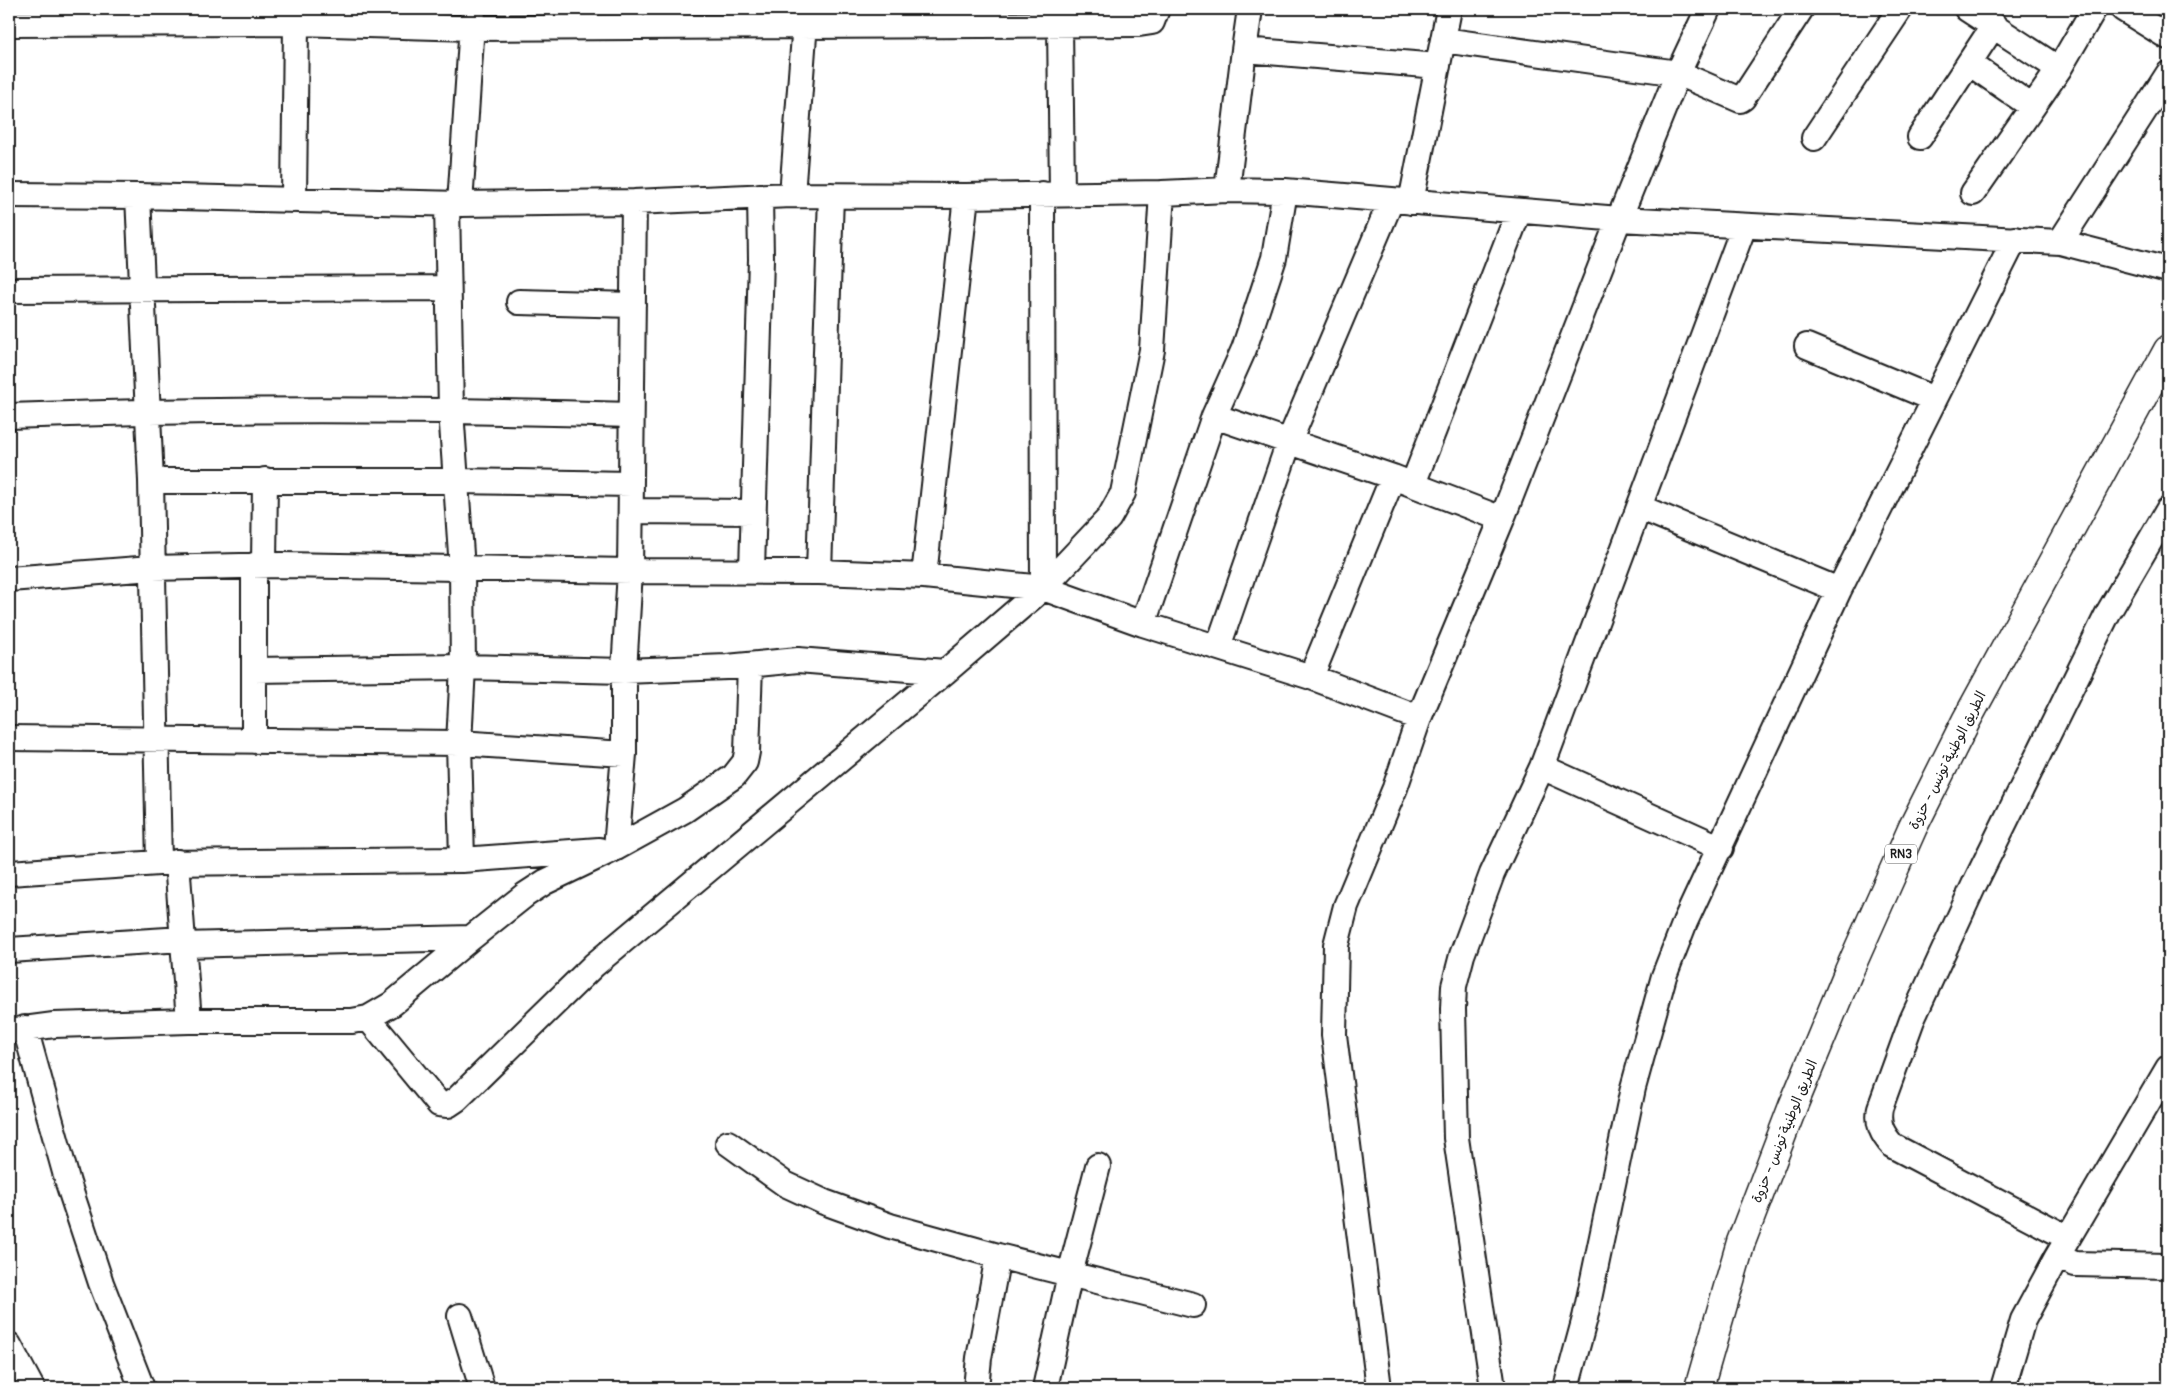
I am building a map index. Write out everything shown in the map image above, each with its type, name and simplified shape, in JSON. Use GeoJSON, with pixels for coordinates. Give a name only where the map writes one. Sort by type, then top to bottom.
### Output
{"type":"FeatureCollection","features":[{"type":"Feature","properties":{"kind":"main road","name":"الطريق الوطنية تونس - حزوة"},"geometry":{"type":"LineString","coordinates":[[1699,1388],[1740,1242],[1848,973],[1913,827],[1966,721],[2168,350]]}},
{"type":"Feature","properties":{"kind":"street"},"geometry":{"type":"LineString","coordinates":[[16,19],[296,23],[472,18],[805,18],[1140,24],[1152,22],[1157,9]]}},
{"type":"Feature","properties":{"kind":"street"},"geometry":{"type":"LineString","coordinates":[[1228,190],[1250,9]]}},
{"type":"Feature","properties":{"kind":"street"},"geometry":{"type":"LineString","coordinates":[[1218,647],[1289,442],[1401,201],[1438,66],[1449,9]]}},
{"type":"Feature","properties":{"kind":"street"},"geometry":{"type":"LineString","coordinates":[[1379,1388],[1334,1035],[1336,946],[1346,906],[1395,788],[1419,718],[1502,519],[1678,73],[1708,9]]}},
{"type":"Feature","properties":{"kind":"street"},"geometry":{"type":"LineString","coordinates":[[1443,40],[1678,73],[1737,99],[1744,98],[1801,9]]}},
{"type":"Feature","properties":{"kind":"street"},"geometry":{"type":"LineString","coordinates":[[1814,138],[1900,9]]}},
{"type":"Feature","properties":{"kind":"street"},"geometry":{"type":"LineString","coordinates":[[1967,9],[2059,68]]}},
{"type":"Feature","properties":{"kind":"street"},"geometry":{"type":"LineString","coordinates":[[1973,193],[2031,106],[2059,68],[2094,9]]}},
{"type":"Feature","properties":{"kind":"street"},"geometry":{"type":"LineString","coordinates":[[2123,9],[2168,37]]}},
{"type":"Feature","properties":{"kind":"street"},"geometry":{"type":"LineString","coordinates":[[462,860],[459,743],[463,667],[462,569],[451,410],[448,288],[472,18]]}},
{"type":"Feature","properties":{"kind":"street"},"geometry":{"type":"LineString","coordinates":[[792,195],[805,18]]}},
{"type":"Feature","properties":{"kind":"street"},"geometry":{"type":"LineString","coordinates":[[294,199],[296,23]]}},
{"type":"Feature","properties":{"kind":"street"},"geometry":{"type":"LineString","coordinates":[[1043,588],[1052,194],[1060,24]]}},
{"type":"Feature","properties":{"kind":"street"},"geometry":{"type":"LineString","coordinates":[[1920,137],[1994,25]]}},
{"type":"Feature","properties":{"kind":"street"},"geometry":{"type":"LineString","coordinates":[[1244,50],[1438,66]]}},
{"type":"Feature","properties":{"kind":"street"},"geometry":{"type":"LineString","coordinates":[[1969,63],[2031,106]]}},
{"type":"Feature","properties":{"kind":"street"},"geometry":{"type":"LineString","coordinates":[[2060,242],[2168,74]]}},
{"type":"Feature","properties":{"kind":"street"},"geometry":{"type":"LineString","coordinates":[[9,195],[294,199],[454,204],[634,202],[792,195],[966,196],[1228,190],[1285,191],[1619,219],[2015,238],[2060,242],[2167,266]]}},
{"type":"Feature","properties":{"kind":"street"},"geometry":{"type":"LineString","coordinates":[[1143,624],[1214,416],[1244,349],[1274,258],[1285,191]]}},
{"type":"Feature","properties":{"kind":"street"},"geometry":{"type":"LineString","coordinates":[[368,1018],[439,1104],[448,1105],[457,1099],[594,965],[1043,588],[1109,518],[1123,493],[1152,350],[1162,193]]}},
{"type":"Feature","properties":{"kind":"street"},"geometry":{"type":"LineString","coordinates":[[818,572],[831,195]]}},
{"type":"Feature","properties":{"kind":"street"},"geometry":{"type":"LineString","coordinates":[[138,196],[149,410],[158,739],[168,862],[183,942],[190,1021]]}},
{"type":"Feature","properties":{"kind":"street"},"geometry":{"type":"LineString","coordinates":[[752,570],[760,196]]}},
{"type":"Feature","properties":{"kind":"street"},"geometry":{"type":"LineString","coordinates":[[924,576],[966,196]]}},
{"type":"Feature","properties":{"kind":"street"},"geometry":{"type":"LineString","coordinates":[[616,848],[624,754],[624,671],[630,572],[634,202]]}},
{"type":"Feature","properties":{"kind":"street"},"geometry":{"type":"LineString","coordinates":[[1311,677],[1403,481],[1519,211]]}},
{"type":"Feature","properties":{"kind":"street"},"geometry":{"type":"LineString","coordinates":[[1493,1388],[1456,1138],[1454,986],[1462,955],[1492,874],[1542,767],[1744,226]]}},
{"type":"Feature","properties":{"kind":"street"},"geometry":{"type":"LineString","coordinates":[[1566,1388],[1585,1318],[1633,1088],[1664,976],[1685,922],[1721,848],[1839,590],[2015,238]]}},
{"type":"Feature","properties":{"kind":"street"},"geometry":{"type":"LineString","coordinates":[[9,290],[448,288]]}},
{"type":"Feature","properties":{"kind":"street"},"geometry":{"type":"LineString","coordinates":[[519,302],[632,305]]}},
{"type":"Feature","properties":{"kind":"street"},"geometry":{"type":"LineString","coordinates":[[1807,346],[1934,398]]}},
{"type":"Feature","properties":{"kind":"street"},"geometry":{"type":"LineString","coordinates":[[9,416],[149,410],[451,410],[631,415]]}},
{"type":"Feature","properties":{"kind":"street"},"geometry":{"type":"LineString","coordinates":[[1214,416],[1403,481],[1502,519]]}},
{"type":"Feature","properties":{"kind":"street"},"geometry":{"type":"LineString","coordinates":[[254,741],[254,670],[265,480]]}},
{"type":"Feature","properties":{"kind":"street"},"geometry":{"type":"LineString","coordinates":[[151,481],[456,481],[631,484]]}},
{"type":"Feature","properties":{"kind":"street"},"geometry":{"type":"LineString","coordinates":[[1639,507],[1839,590]]}},
{"type":"Feature","properties":{"kind":"street"},"geometry":{"type":"LineString","coordinates":[[2168,510],[2108,614],[1974,885],[1912,1020],[1880,1108],[1878,1119],[1881,1131],[1893,1146],[2062,1248],[2075,1264],[2168,1266]]}},
{"type":"Feature","properties":{"kind":"street"},"geometry":{"type":"LineString","coordinates":[[630,511],[754,512]]}},
{"type":"Feature","properties":{"kind":"street"},"geometry":{"type":"LineString","coordinates":[[9,579],[152,568],[259,565],[630,572],[752,570],[924,576],[1043,588],[1143,624],[1311,677],[1419,718]]}},
{"type":"Feature","properties":{"kind":"street"},"geometry":{"type":"LineString","coordinates":[[254,670],[463,667],[624,671],[750,665],[798,660],[945,672]]}},
{"type":"Feature","properties":{"kind":"street"},"geometry":{"type":"LineString","coordinates":[[142,1388],[101,1283],[17,1029],[190,1021],[352,1021],[368,1018],[392,1004],[525,895],[546,882],[616,848],[685,810],[734,776],[745,762],[747,752],[750,665]]}},
{"type":"Feature","properties":{"kind":"street"},"geometry":{"type":"LineString","coordinates":[[9,738],[459,743],[624,754]]}},
{"type":"Feature","properties":{"kind":"street"},"geometry":{"type":"LineString","coordinates":[[1542,767],[1721,848]]}},
{"type":"Feature","properties":{"kind":"street"},"geometry":{"type":"LineString","coordinates":[[9,873],[168,862],[462,860],[616,848]]}},
{"type":"Feature","properties":{"kind":"street"},"geometry":{"type":"LineString","coordinates":[[9,950],[183,942],[471,938]]}},
{"type":"Feature","properties":{"kind":"street"},"geometry":{"type":"LineString","coordinates":[[2003,1388],[2023,1320],[2062,1248],[2168,1068]]}},
{"type":"Feature","properties":{"kind":"street"},"geometry":{"type":"LineString","coordinates":[[728,1142],[785,1184],[824,1202],[890,1226],[998,1256],[1193,1305]]}},
{"type":"Feature","properties":{"kind":"street"},"geometry":{"type":"LineString","coordinates":[[1045,1388],[1070,1274],[1098,1166]]}},
{"type":"Feature","properties":{"kind":"street"},"geometry":{"type":"LineString","coordinates":[[976,1388],[978,1358],[998,1256]]}},
{"type":"Feature","properties":{"kind":"street"},"geometry":{"type":"LineString","coordinates":[[460,1316],[482,1388]]}},
{"type":"Feature","properties":{"kind":"street"},"geometry":{"type":"LineString","coordinates":[[10,1348],[32,1388]]}}]}
